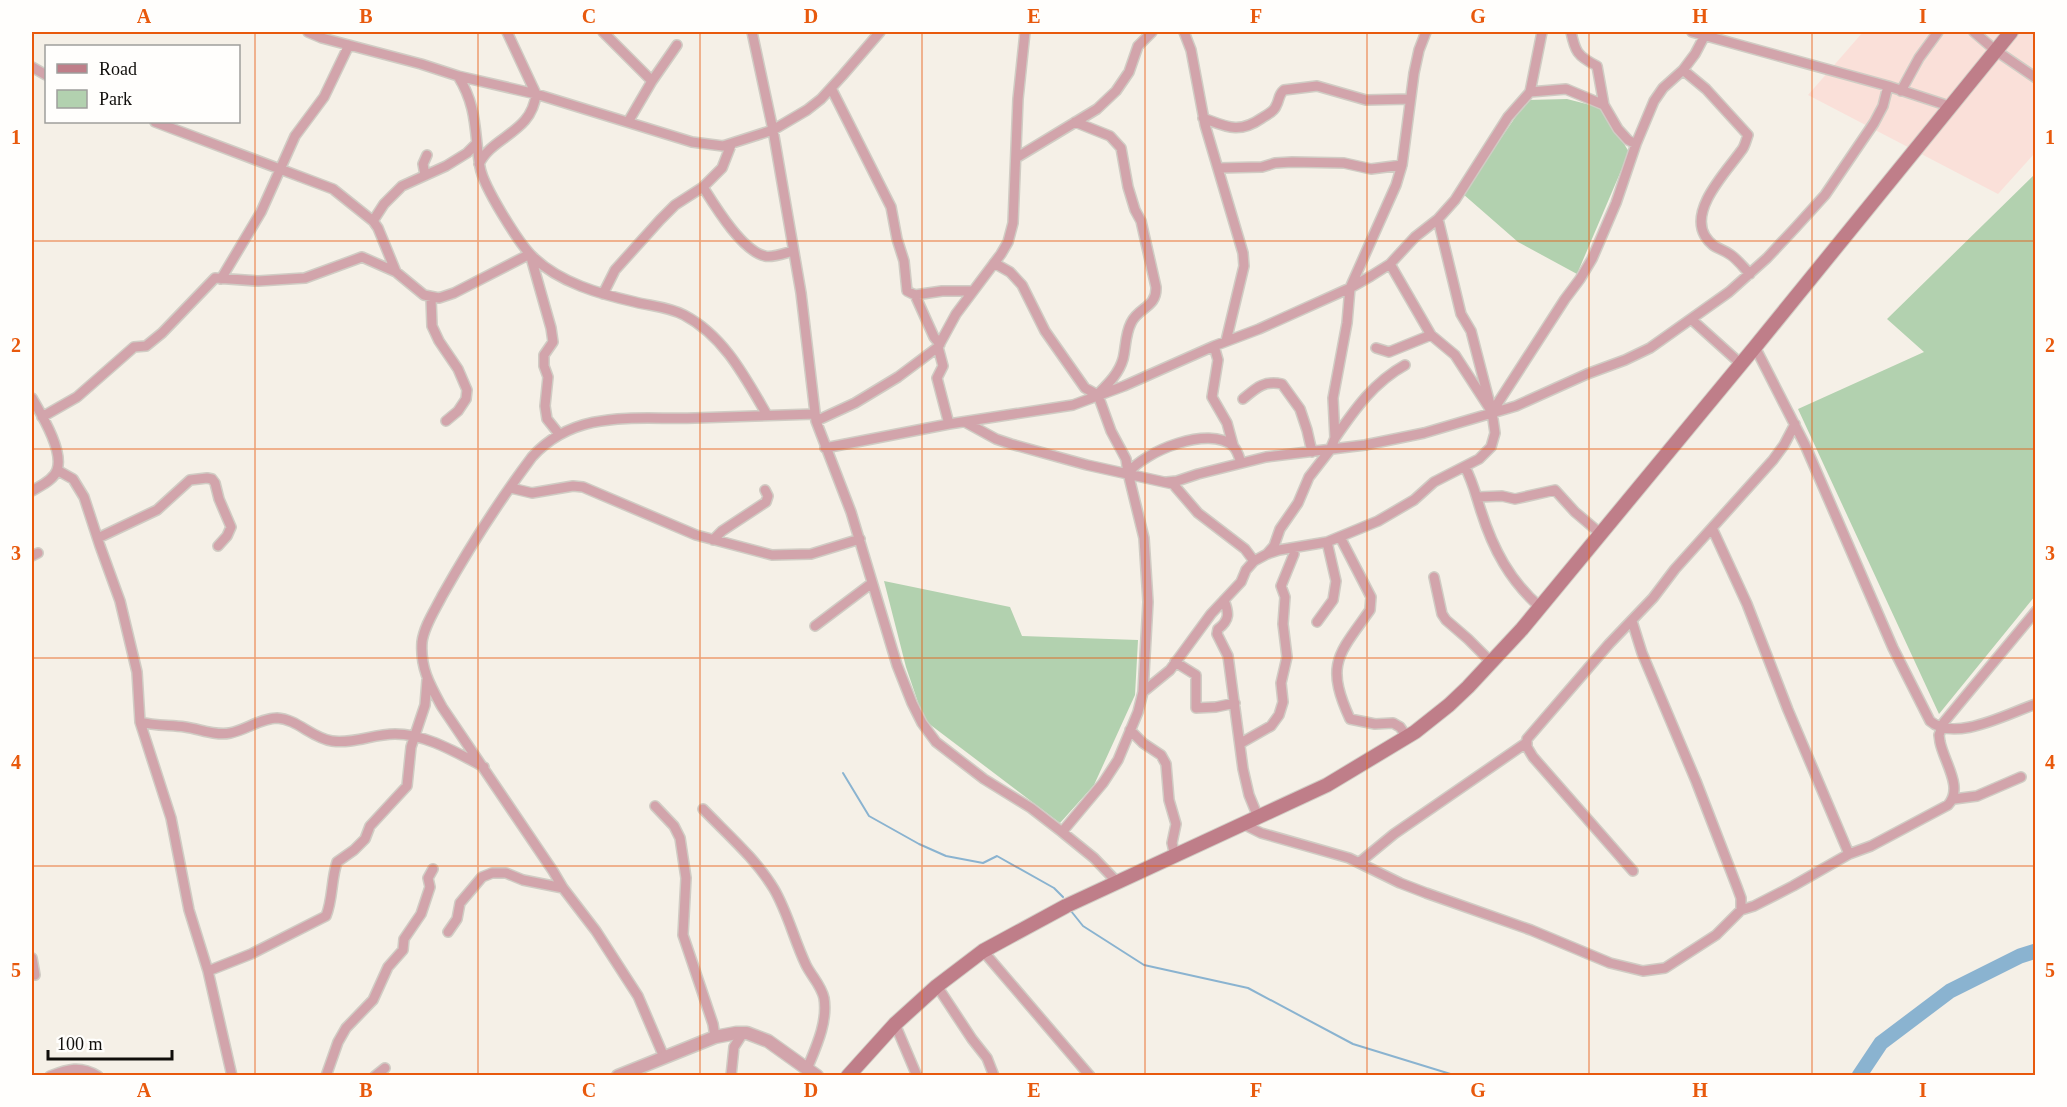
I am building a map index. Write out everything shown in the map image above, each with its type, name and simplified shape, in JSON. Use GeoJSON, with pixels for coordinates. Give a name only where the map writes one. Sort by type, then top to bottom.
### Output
{"type":"FeatureCollection","features":[{"type":"Feature","properties":{"kind":"main road"},"geometry":{"type":"LineString","coordinates":[[848,1076],[895,1024],[937,986],[983,951],[1066,906],[1327,785],[1407,737],[1449,705],[1492,663],[1601,534],[2011,32]]}},
{"type":"Feature","properties":{"kind":"street"},"geometry":{"type":"LineString","coordinates":[[307,32],[458,76],[536,94],[692,142],[717,146],[731,145],[773,130],[807,110],[831,88],[880,32]]}},
{"type":"Feature","properties":{"kind":"street"},"geometry":{"type":"LineString","coordinates":[[480,164],[484,156],[530,115],[535,104],[536,94],[507,32]]}},
{"type":"Feature","properties":{"kind":"street"},"geometry":{"type":"LineString","coordinates":[[603,32],[652,81]]}},
{"type":"Feature","properties":{"kind":"street"},"geometry":{"type":"LineString","coordinates":[[752,32],[773,130],[801,293],[815,418],[852,512],[897,665],[912,703],[922,723],[936,742],[984,779],[1031,808],[1094,858],[1117,882]]}},
{"type":"Feature","properties":{"kind":"street"},"geometry":{"type":"LineString","coordinates":[[208,971],[250,954],[326,916],[330,906],[337,862],[365,839],[370,826],[407,786],[411,747],[425,705],[427,680],[422,651],[425,630],[462,560],[543,446],[559,434],[582,426],[609,419],[638,416],[693,418],[767,415],[815,418],[855,403],[898,377],[939,345],[971,291],[1008,242],[1011,232],[1018,99],[1025,32]]}},
{"type":"Feature","properties":{"kind":"street"},"geometry":{"type":"LineString","coordinates":[[1016,158],[1096,109],[1116,92],[1129,72],[1138,46],[1152,32]]}},
{"type":"Feature","properties":{"kind":"street"},"geometry":{"type":"LineString","coordinates":[[1184,32],[1191,50],[1203,118],[1243,253],[1244,266],[1226,341]]}},
{"type":"Feature","properties":{"kind":"street"},"geometry":{"type":"LineString","coordinates":[[1335,438],[1333,398],[1347,324],[1350,288],[1392,195],[1402,165],[1410,99],[1419,50],[1426,32]]}},
{"type":"Feature","properties":{"kind":"street"},"geometry":{"type":"LineString","coordinates":[[825,448],[949,424],[1072,405],[1124,386],[1214,346],[1281,320],[1350,288],[1390,264],[1455,200],[1508,117],[1530,92],[1542,32]]}},
{"type":"Feature","properties":{"kind":"street"},"geometry":{"type":"LineString","coordinates":[[1571,32],[1572,44],[1578,54],[1597,66],[1604,105],[1618,129],[1628,140],[1636,144]]}},
{"type":"Feature","properties":{"kind":"street"},"geometry":{"type":"LineString","coordinates":[[1692,32],[1708,33],[1949,106]]}},
{"type":"Feature","properties":{"kind":"street"},"geometry":{"type":"LineString","coordinates":[[1901,91],[1919,57],[1938,32]]}},
{"type":"Feature","properties":{"kind":"street"},"geometry":{"type":"LineString","coordinates":[[1974,32],[1995,50],[2036,78]]}},
{"type":"Feature","properties":{"kind":"street"},"geometry":{"type":"LineString","coordinates":[[1492,412],[1592,259],[1654,101],[1683,70],[1708,33]]}},
{"type":"Feature","properties":{"kind":"street"},"geometry":{"type":"LineString","coordinates":[[221,279],[261,212],[295,136],[324,97],[349,45]]}},
{"type":"Feature","properties":{"kind":"street"},"geometry":{"type":"LineString","coordinates":[[628,122],[677,45]]}},
{"type":"Feature","properties":{"kind":"street"},"geometry":{"type":"LineString","coordinates":[[1683,70],[1706,89],[1748,135],[1743,149],[1709,195],[1702,218],[1706,237],[1717,249],[1730,254],[1750,274]]}},
{"type":"Feature","properties":{"kind":"street"},"geometry":{"type":"LineString","coordinates":[[458,76],[468,92],[474,114],[482,176],[530,254],[543,267],[559,276],[603,294],[672,310],[700,326],[738,365],[767,415]]}},
{"type":"Feature","properties":{"kind":"street"},"geometry":{"type":"LineString","coordinates":[[1203,118],[1228,128],[1244,128],[1272,111],[1277,106],[1278,97],[1284,90],[1317,86],[1366,100],[1410,99]]}},
{"type":"Feature","properties":{"kind":"street"},"geometry":{"type":"LineString","coordinates":[[1167,482],[1266,457],[1405,438],[1516,406],[1587,374],[1638,355],[1729,292],[1750,274],[1825,195],[1874,123],[1883,106],[1888,86]]}},
{"type":"Feature","properties":{"kind":"street"},"geometry":{"type":"LineString","coordinates":[[831,88],[891,207],[904,261],[907,291],[915,295],[942,291],[971,291]]}},
{"type":"Feature","properties":{"kind":"street"},"geometry":{"type":"LineString","coordinates":[[1530,92],[1566,89],[1604,105]]}},
{"type":"Feature","properties":{"kind":"street"},"geometry":{"type":"LineString","coordinates":[[1075,122],[1110,136],[1121,148],[1128,187],[1141,221],[1156,287],[1154,302],[1142,309],[1131,321],[1123,361],[1116,375],[1098,395]]}},
{"type":"Feature","properties":{"kind":"street"},"geometry":{"type":"LineString","coordinates":[[158,123],[333,189],[373,221],[396,272]]}},
{"type":"Feature","properties":{"kind":"street"},"geometry":{"type":"LineString","coordinates":[[373,221],[384,204],[402,186],[446,166],[467,153],[477,143]]}},
{"type":"Feature","properties":{"kind":"street"},"geometry":{"type":"LineString","coordinates":[[603,294],[615,270],[660,219],[675,205],[703,187],[722,168],[731,145]]}},
{"type":"Feature","properties":{"kind":"street"},"geometry":{"type":"LineString","coordinates":[[425,175],[423,164],[427,155]]}},
{"type":"Feature","properties":{"kind":"street"},"geometry":{"type":"LineString","coordinates":[[1218,168],[1262,167],[1292,162],[1344,163],[1371,169],[1402,165]]}},
{"type":"Feature","properties":{"kind":"street"},"geometry":{"type":"LineString","coordinates":[[703,187],[722,217],[750,249],[766,256],[793,251]]}},
{"type":"Feature","properties":{"kind":"street"},"geometry":{"type":"LineString","coordinates":[[1143,692],[1170,670],[1211,614],[1241,582],[1246,570],[1254,561],[1279,550],[1327,542],[1388,516],[1414,500],[1434,483],[1466,467],[1487,453],[1491,447],[1495,433],[1492,412],[1471,332],[1461,314],[1438,219]]}},
{"type":"Feature","properties":{"kind":"street"},"geometry":{"type":"LineString","coordinates":[[42,417],[77,397],[134,347],[147,346],[215,278],[258,281],[305,278],[362,257],[396,272],[413,287],[431,298],[447,296],[530,254]]}},
{"type":"Feature","properties":{"kind":"street"},"geometry":{"type":"LineString","coordinates":[[530,254],[553,342],[544,355],[543,366],[548,377],[545,406],[547,419],[559,434]]}},
{"type":"Feature","properties":{"kind":"street"},"geometry":{"type":"LineString","coordinates":[[994,263],[1010,272],[1022,285],[1045,331],[1085,388],[1098,395],[1111,431],[1126,459],[1144,538],[1148,602],[1143,692],[1138,712],[1118,760],[1104,783],[1062,832]]}},
{"type":"Feature","properties":{"kind":"street"},"geometry":{"type":"LineString","coordinates":[[1390,264],[1431,335],[1455,355],[1492,412]]}},
{"type":"Feature","properties":{"kind":"street"},"geometry":{"type":"LineString","coordinates":[[915,295],[939,345],[943,366],[937,378],[949,424]]}},
{"type":"Feature","properties":{"kind":"street"},"geometry":{"type":"LineString","coordinates":[[431,298],[432,326],[458,369],[467,390],[466,399],[458,411],[446,421]]}},
{"type":"Feature","properties":{"kind":"street"},"geometry":{"type":"LineString","coordinates":[[1691,319],[1741,364]]}},
{"type":"Feature","properties":{"kind":"street"},"geometry":{"type":"LineString","coordinates":[[1376,348],[1389,352],[1431,335]]}},
{"type":"Feature","properties":{"kind":"street"},"geometry":{"type":"LineString","coordinates":[[1214,346],[1218,360],[1212,397],[1227,423],[1233,446],[1238,452],[1241,463]]}},
{"type":"Feature","properties":{"kind":"street"},"geometry":{"type":"LineString","coordinates":[[1755,346],[1795,424],[1893,648],[1930,721],[1941,729],[1968,728],[2036,704]]}},
{"type":"Feature","properties":{"kind":"street"},"geometry":{"type":"LineString","coordinates":[[1267,554],[1274,546],[1285,520],[1298,503],[1310,477],[1330,450],[1335,438],[1368,393],[1383,379],[1405,365]]}},
{"type":"Feature","properties":{"kind":"street"},"geometry":{"type":"LineString","coordinates":[[1243,399],[1259,386],[1272,382],[1282,384],[1300,409],[1308,430],[1312,452]]}},
{"type":"Feature","properties":{"kind":"street"},"geometry":{"type":"LineString","coordinates":[[32,398],[54,441],[58,460],[57,470],[32,491]]}},
{"type":"Feature","properties":{"kind":"street"},"geometry":{"type":"LineString","coordinates":[[965,422],[996,439],[1011,444],[1087,465],[1167,482],[1178,488],[1198,513],[1245,549],[1254,561]]}},
{"type":"Feature","properties":{"kind":"street"},"geometry":{"type":"LineString","coordinates":[[1360,862],[1394,834],[1526,743],[1530,735],[1773,460],[1795,424]]}},
{"type":"Feature","properties":{"kind":"street"},"geometry":{"type":"LineString","coordinates":[[1128,473],[1133,466],[1147,457],[1175,445],[1205,439],[1219,440],[1233,446]]}},
{"type":"Feature","properties":{"kind":"street"},"geometry":{"type":"LineString","coordinates":[[1466,467],[1490,534],[1505,567],[1516,584],[1540,607]]}},
{"type":"Feature","properties":{"kind":"street"},"geometry":{"type":"LineString","coordinates":[[57,470],[73,479],[84,497],[120,601],[137,672],[140,722],[171,819],[189,910],[208,971],[232,1076]]}},
{"type":"Feature","properties":{"kind":"street"},"geometry":{"type":"LineString","coordinates":[[98,538],[157,510],[190,480],[207,478],[212,479],[215,483],[231,527],[218,546]]}},
{"type":"Feature","properties":{"kind":"street"},"geometry":{"type":"LineString","coordinates":[[511,488],[532,493],[573,486],[583,487],[649,516],[713,540],[772,555],[811,554],[860,539]]}},
{"type":"Feature","properties":{"kind":"street"},"geometry":{"type":"LineString","coordinates":[[713,540],[722,531],[766,501],[768,496],[765,490]]}},
{"type":"Feature","properties":{"kind":"street"},"geometry":{"type":"LineString","coordinates":[[1478,497],[1502,496],[1515,499],[1555,490],[1575,512],[1601,534]]}},
{"type":"Feature","properties":{"kind":"street"},"geometry":{"type":"LineString","coordinates":[[1712,528],[1747,604],[1788,710],[1849,854]]}},
{"type":"Feature","properties":{"kind":"street"},"geometry":{"type":"LineString","coordinates":[[1340,537],[1371,597],[1370,610],[1345,646],[1339,660],[1336,672],[1341,699],[1350,719],[1375,724],[1393,723],[1400,727],[1407,737]]}},
{"type":"Feature","properties":{"kind":"street"},"geometry":{"type":"LineString","coordinates":[[1317,622],[1333,600],[1336,581],[1327,542]]}},
{"type":"Feature","properties":{"kind":"street"},"geometry":{"type":"LineString","coordinates":[[1241,743],[1271,726],[1279,715],[1283,702],[1281,683],[1287,657],[1283,624],[1285,597],[1281,586],[1294,554],[1294,548]]}},
{"type":"Feature","properties":{"kind":"street"},"geometry":{"type":"LineString","coordinates":[[1434,577],[1442,614],[1446,620],[1492,663]]}},
{"type":"Feature","properties":{"kind":"street"},"geometry":{"type":"LineString","coordinates":[[815,626],[872,583]]}},
{"type":"Feature","properties":{"kind":"street"},"geometry":{"type":"LineString","coordinates":[[1224,600],[1228,616],[1217,634],[1228,656],[1247,788],[1257,817]]}},
{"type":"Feature","properties":{"kind":"street"},"geometry":{"type":"LineString","coordinates":[[1954,799],[1954,782],[1940,742],[1941,729],[1953,708],[2036,612]]}},
{"type":"Feature","properties":{"kind":"street"},"geometry":{"type":"LineString","coordinates":[[1632,621],[1642,653],[1696,781],[1737,887],[1741,910]]}},
{"type":"Feature","properties":{"kind":"street"},"geometry":{"type":"LineString","coordinates":[[1175,662],[1196,675],[1196,708],[1235,703]]}},
{"type":"Feature","properties":{"kind":"street"},"geometry":{"type":"LineString","coordinates":[[427,680],[442,707],[638,996],[664,1057]]}},
{"type":"Feature","properties":{"kind":"street"},"geometry":{"type":"LineString","coordinates":[[140,722],[219,734],[241,730],[265,720],[277,718],[287,720],[322,739],[331,741],[350,742],[394,734],[415,737],[442,746],[484,767]]}},
{"type":"Feature","properties":{"kind":"street"},"geometry":{"type":"LineString","coordinates":[[1130,730],[1143,743],[1161,755],[1166,764],[1169,800],[1176,824],[1172,843],[1175,856]]}},
{"type":"Feature","properties":{"kind":"street"},"geometry":{"type":"LineString","coordinates":[[1526,743],[1533,757],[1633,871]]}},
{"type":"Feature","properties":{"kind":"street"},"geometry":{"type":"LineString","coordinates":[[1243,824],[1261,833],[1360,862],[1400,883],[1532,930],[1610,963],[1643,971],[1657,970],[1677,961],[1716,935],[1741,910],[1754,906],[1849,854],[1871,846],[1941,810],[1954,799],[1977,796],[2021,777]]}},
{"type":"Feature","properties":{"kind":"street"},"geometry":{"type":"LineString","coordinates":[[655,806],[674,826],[680,838],[686,878],[683,935],[715,1037]]}},
{"type":"Feature","properties":{"kind":"street"},"geometry":{"type":"LineString","coordinates":[[618,1076],[715,1037],[743,1033],[768,1041],[812,1072],[824,1016],[824,996],[806,965],[796,937],[773,888],[762,872],[703,809]]}},
{"type":"Feature","properties":{"kind":"street"},"geometry":{"type":"LineString","coordinates":[[326,1076],[338,1042],[346,1028],[374,1000],[388,967],[403,950],[404,939],[421,914],[430,887],[428,879],[433,869]]}},
{"type":"Feature","properties":{"kind":"street"},"geometry":{"type":"LineString","coordinates":[[448,932],[457,918],[460,903],[482,877],[492,873],[506,873],[523,880],[563,888]]}},
{"type":"Feature","properties":{"kind":"street"},"geometry":{"type":"LineString","coordinates":[[983,951],[1090,1076]]}},
{"type":"Feature","properties":{"kind":"street"},"geometry":{"type":"LineString","coordinates":[[32,958],[35,975]]}},
{"type":"Feature","properties":{"kind":"street"},"geometry":{"type":"LineString","coordinates":[[937,986],[987,1058],[994,1076]]}},
{"type":"Feature","properties":{"kind":"street"},"geometry":{"type":"LineString","coordinates":[[895,1024],[917,1076]]}},
{"type":"Feature","properties":{"kind":"street"},"geometry":{"type":"LineString","coordinates":[[731,1076],[734,1047],[743,1033]]}},
{"type":"Feature","properties":{"kind":"street"},"geometry":{"type":"LineString","coordinates":[[50,1076],[81,1068],[98,1076]]}},
{"type":"Feature","properties":{"kind":"street"},"geometry":{"type":"LineString","coordinates":[[375,1076],[385,1068]]}},
{"type":"Feature","properties":{"kind":"shaded area"},"geometry":{"type":"Polygon","coordinates":[[[1863,32],[2035,32],[2035,153],[1998,194],[1808,95],[1863,32]]]}},
{"type":"Feature","properties":{"kind":"green space"},"geometry":{"type":"Polygon","coordinates":[[[1567,99],[1602,108],[1629,152],[1577,274],[1518,242],[1463,194],[1527,100],[1567,99]]]}},
{"type":"Feature","properties":{"kind":"green space"},"geometry":{"type":"Polygon","coordinates":[[[2035,174],[2035,596],[1939,714],[1798,409],[1924,352],[1887,319],[2035,174]]]}},
{"type":"Feature","properties":{"kind":"green space"},"geometry":{"type":"Polygon","coordinates":[[[884,581],[1010,607],[1022,636],[1138,640],[1135,695],[1094,785],[1060,823],[924,720],[906,667],[884,581]]]}},
{"type":"Feature","properties":{"kind":"waterway"},"geometry":{"type":"LineString","coordinates":[[843,773],[869,816],[946,856],[983,863],[997,856],[1054,888],[1063,897]]}},
{"type":"Feature","properties":{"kind":"waterway"},"geometry":{"type":"LineString","coordinates":[[1071,911],[1083,926],[1144,965],[1248,988],[1353,1044],[1457,1076]]}},
{"type":"Feature","properties":{"kind":"waterway"},"geometry":{"type":"LineString","coordinates":[[1859,1076],[1881,1043],[1950,991],[2020,956],[2036,951]]}}]}
